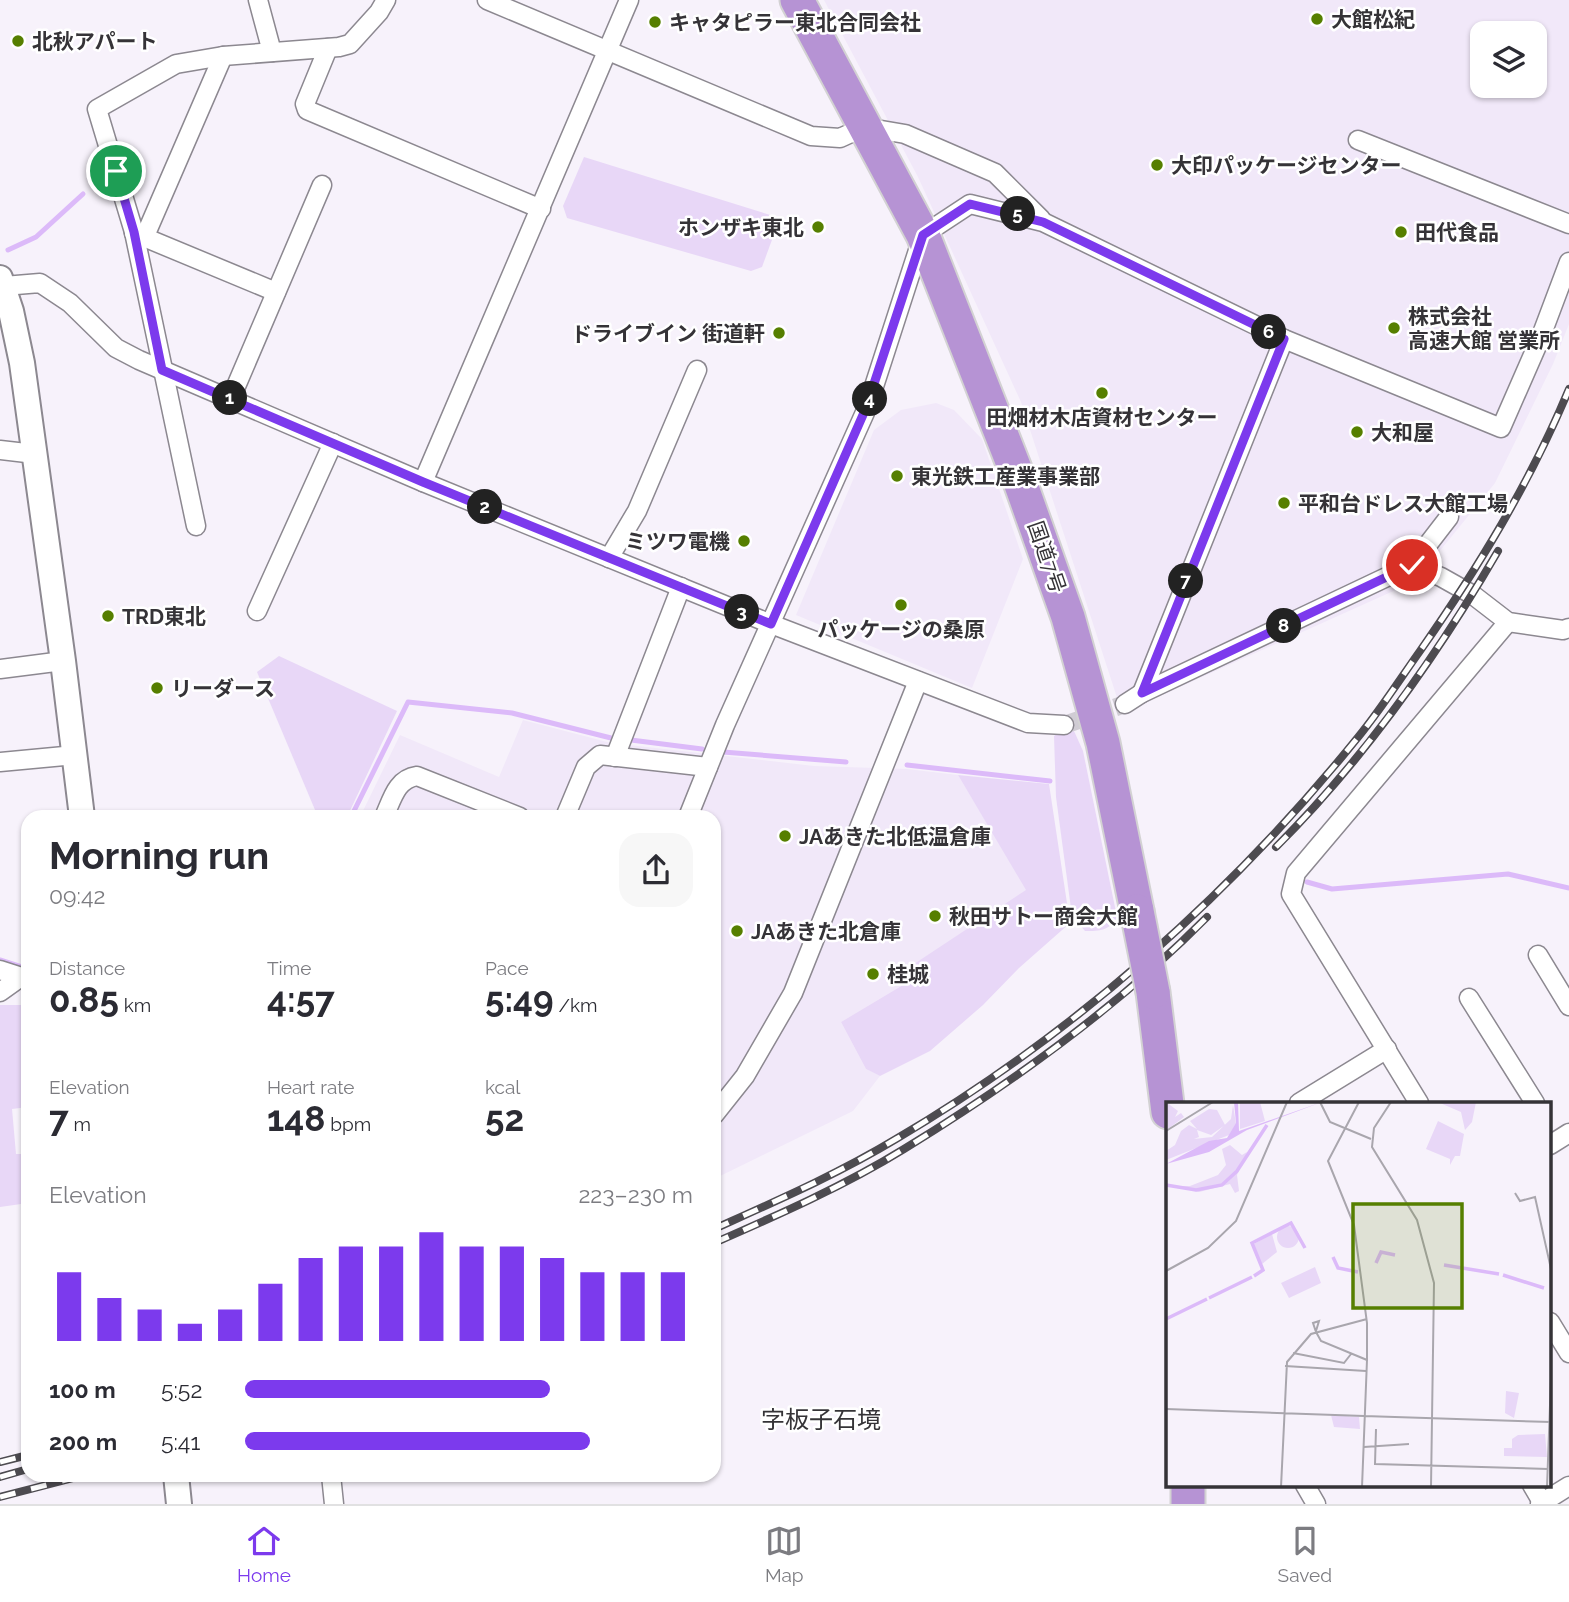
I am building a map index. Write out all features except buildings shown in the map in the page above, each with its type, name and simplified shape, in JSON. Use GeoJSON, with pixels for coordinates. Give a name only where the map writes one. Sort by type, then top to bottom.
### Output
{"type":"FeatureCollection","features":[{"type":"Feature","properties":{"kind":"highway","name":"国道7号"},"geometry":{"type":"LineString","coordinates":[[797,0],[923,235],[1015,468],[1068,617],[1102,743],[1138,911],[1153,992],[1167,1102]]}},
{"type":"Feature","properties":{"kind":"highway"},"geometry":{"type":"LineString","coordinates":[[1188,1486],[1188,1504]]}},
{"type":"Feature","properties":{"kind":"street"},"geometry":{"type":"LineString","coordinates":[[258,0],[272,52]]}},
{"type":"Feature","properties":{"kind":"street"},"geometry":{"type":"LineString","coordinates":[[196,526],[162,370],[139,234],[97,109],[176,64],[223,56],[351,44],[386,0]]}},
{"type":"Feature","properties":{"kind":"street"},"geometry":{"type":"LineString","coordinates":[[487,0],[521,7],[608,52],[811,136],[840,138],[864,127],[905,134],[995,173],[1043,222]]}},
{"type":"Feature","properties":{"kind":"street"},"geometry":{"type":"LineString","coordinates":[[423,482],[629,0]]}},
{"type":"Feature","properties":{"kind":"street"},"geometry":{"type":"LineString","coordinates":[[328,48],[305,104],[307,110],[541,209]]}},
{"type":"Feature","properties":{"kind":"street"},"geometry":{"type":"LineString","coordinates":[[139,234],[223,56]]}},
{"type":"Feature","properties":{"kind":"street"},"geometry":{"type":"LineString","coordinates":[[1357,140],[1569,224]]}},
{"type":"Feature","properties":{"kind":"street"},"geometry":{"type":"LineString","coordinates":[[230,398],[322,185]]}},
{"type":"Feature","properties":{"kind":"street"},"geometry":{"type":"LineString","coordinates":[[691,810],[866,408],[923,235],[970,204],[1043,222],[1284,339],[1501,428],[1540,339],[1569,262]]}},
{"type":"Feature","properties":{"kind":"street"},"geometry":{"type":"LineString","coordinates":[[139,234],[276,292]]}},
{"type":"Feature","properties":{"kind":"street"},"geometry":{"type":"LineString","coordinates":[[81,810],[22,363],[12,311],[2,282],[40,283],[70,303],[116,348],[423,482],[771,624],[1028,723],[1064,725]]}},
{"type":"Feature","properties":{"kind":"street"},"geometry":{"type":"LineString","coordinates":[[1142,693],[1284,339]]}},
{"type":"Feature","properties":{"kind":"street"},"geometry":{"type":"LineString","coordinates":[[609,558],[637,511],[698,370]]}},
{"type":"Feature","properties":{"kind":"street"},"geometry":{"type":"LineString","coordinates":[[257,611],[333,443]]}},
{"type":"Feature","properties":{"kind":"street"},"geometry":{"type":"LineString","coordinates":[[0,450],[35,454]]}},
{"type":"Feature","properties":{"kind":"street"},"geometry":{"type":"LineString","coordinates":[[1125,704],[1142,693],[1412,565],[1449,517]]}},
{"type":"Feature","properties":{"kind":"street"},"geometry":{"type":"LineString","coordinates":[[1412,565],[1473,594],[1508,622],[1563,630],[1569,628]]}},
{"type":"Feature","properties":{"kind":"street"},"geometry":{"type":"LineString","coordinates":[[615,757],[681,587]]}},
{"type":"Feature","properties":{"kind":"street"},"geometry":{"type":"LineString","coordinates":[[1418,1102],[1291,894],[1296,873],[1508,622]]}},
{"type":"Feature","properties":{"kind":"street"},"geometry":{"type":"LineString","coordinates":[[0,669],[63,661]]}},
{"type":"Feature","properties":{"kind":"street"},"geometry":{"type":"LineString","coordinates":[[721,1106],[745,1076],[793,993],[918,681]]}},
{"type":"Feature","properties":{"kind":"street"},"geometry":{"type":"LineString","coordinates":[[0,762],[75,755]]}},
{"type":"Feature","properties":{"kind":"street"},"geometry":{"type":"LineString","coordinates":[[568,810],[586,767],[600,755],[708,766]]}},
{"type":"Feature","properties":{"kind":"street"},"geometry":{"type":"LineString","coordinates":[[387,810],[400,783],[407,777],[417,776],[502,810]]}},
{"type":"Feature","properties":{"kind":"street"},"geometry":{"type":"LineString","coordinates":[[1538,955],[1569,1006]]}},
{"type":"Feature","properties":{"kind":"street"},"geometry":{"type":"LineString","coordinates":[[0,970],[21,977]]}},
{"type":"Feature","properties":{"kind":"street"},"geometry":{"type":"LineString","coordinates":[[0,992],[21,980]]}},
{"type":"Feature","properties":{"kind":"street"},"geometry":{"type":"LineString","coordinates":[[1469,998],[1534,1102]]}},
{"type":"Feature","properties":{"kind":"street"},"geometry":{"type":"LineString","coordinates":[[1301,1102],[1387,1049]]}},
{"type":"Feature","properties":{"kind":"street"},"geometry":{"type":"LineString","coordinates":[[1552,1325],[1569,1353]]}},
{"type":"Feature","properties":{"kind":"street"},"geometry":{"type":"LineString","coordinates":[[177,1482],[179,1504]]}},
{"type":"Feature","properties":{"kind":"street"},"geometry":{"type":"LineString","coordinates":[[332,1482],[334,1504]]}},
{"type":"Feature","properties":{"kind":"street"},"geometry":{"type":"LineString","coordinates":[[1306,1486],[1316,1504]]}},
{"type":"Feature","properties":{"kind":"street"},"geometry":{"type":"LineString","coordinates":[[1532,1486],[1541,1503],[1569,1486]]}},
{"type":"Feature","properties":{"kind":"shaded area"},"geometry":{"type":"Polygon","coordinates":[[[824,0],[1569,0],[1569,324],[1553,364],[1495,483],[1409,584],[1122,713],[1021,402],[918,177],[824,0]]]}},
{"type":"Feature","properties":{"kind":"shaded area"},"geometry":{"type":"Polygon","coordinates":[[[584,157],[780,218],[762,267],[751,271],[567,218],[563,206],[584,157]]]}},
{"type":"Feature","properties":{"kind":"shaded area"},"geometry":{"type":"Polygon","coordinates":[[[936,403],[954,410],[982,439],[1023,559],[972,688],[796,615],[874,430],[901,410],[936,403]]]}},
{"type":"Feature","properties":{"kind":"shaded area"},"geometry":{"type":"Polygon","coordinates":[[[279,656],[397,711],[350,810],[315,810],[257,672],[279,656]]]}},
{"type":"Feature","properties":{"kind":"shaded area"},"geometry":{"type":"Polygon","coordinates":[[[523,720],[611,743],[814,766],[907,769],[958,775],[1027,890],[912,966],[918,976],[841,1022],[866,1069],[880,1076],[853,1111],[721,1176],[721,810],[363,810],[400,735],[499,777],[523,720]]]}},
{"type":"Feature","properties":{"kind":"shaded area"},"geometry":{"type":"Polygon","coordinates":[[[1061,731],[1074,731],[1083,751],[1117,917],[1111,925],[1100,930],[1085,931],[1072,916],[1056,797],[1054,736],[1061,731]]]}},
{"type":"Feature","properties":{"kind":"shaded area"},"geometry":{"type":"Polygon","coordinates":[[[958,775],[1049,784],[1070,923],[930,1051],[880,1076],[866,1069],[841,1022],[918,976],[911,966],[1026,890],[958,775]]]}},
{"type":"Feature","properties":{"kind":"shaded area"},"geometry":{"type":"Polygon","coordinates":[[[0,1005],[21,1005],[21,1108],[12,1109],[16,1154],[21,1154],[21,1204],[0,1207],[0,1005]]]}},
{"type":"Feature","properties":{"kind":"waterway"},"geometry":{"type":"LineString","coordinates":[[8,250],[36,237],[83,194]]}},
{"type":"Feature","properties":{"kind":"waterway"},"geometry":{"type":"LineString","coordinates":[[354,810],[408,702],[512,713],[611,738]]}},
{"type":"Feature","properties":{"kind":"waterway"},"geometry":{"type":"LineString","coordinates":[[631,740],[702,749]]}},
{"type":"Feature","properties":{"kind":"waterway"},"geometry":{"type":"LineString","coordinates":[[723,752],[846,762]]}},
{"type":"Feature","properties":{"kind":"waterway"},"geometry":{"type":"LineString","coordinates":[[907,765],[1050,781]]}},
{"type":"Feature","properties":{"kind":"waterway"},"geometry":{"type":"LineString","coordinates":[[1307,882],[1332,889],[1508,874],[1569,888]]}},
{"type":"Feature","properties":{"kind":"waterway"},"geometry":{"type":"LineString","coordinates":[[0,960],[21,967]]}},
{"type":"Feature","properties":{"kind":"tunnel"},"geometry":{"type":"LineString","coordinates":[[1064,725],[1125,704]]}},
{"type":"Feature","properties":{"kind":"railway"},"geometry":{"type":"LineString","coordinates":[[721,1226],[852,1164],[896,1139],[1025,1055],[1146,958],[1257,852],[1359,736],[1441,620],[1502,524],[1554,424],[1569,389]]}},
{"type":"Feature","properties":{"kind":"railway"},"geometry":{"type":"LineString","coordinates":[[1276,847],[1368,744],[1450,630],[1498,551]]}},
{"type":"Feature","properties":{"kind":"railway"},"geometry":{"type":"LineString","coordinates":[[721,1240],[834,1188],[904,1149],[984,1098],[1100,1013],[1207,917]]}},
{"type":"Feature","properties":{"kind":"railway"},"geometry":{"type":"LineString","coordinates":[[0,1462],[21,1457]]}},
{"type":"Feature","properties":{"kind":"railway"},"geometry":{"type":"LineString","coordinates":[[0,1477],[21,1471]]}},
{"type":"Feature","properties":{"kind":"railway"},"geometry":{"type":"LineString","coordinates":[[0,1497],[58,1482]]}},
{"type":"Feature","properties":{"kind":"place","name":"大館松紀"},"geometry":{"type":"Point","coordinates":[1317,19]}},
{"type":"Feature","properties":{"kind":"place","name":"キャタピラー東北合同会社"},"geometry":{"type":"Point","coordinates":[655,22]}},
{"type":"Feature","properties":{"kind":"place","name":"北秋アパート"},"geometry":{"type":"Point","coordinates":[18,41]}},
{"type":"Feature","properties":{"kind":"place","name":"大印パッケージセンター"},"geometry":{"type":"Point","coordinates":[1157,165]}},
{"type":"Feature","properties":{"kind":"place","name":"ホンザキ東北"},"geometry":{"type":"Point","coordinates":[818,227]}},
{"type":"Feature","properties":{"kind":"place","name":"田代食品"},"geometry":{"type":"Point","coordinates":[1401,232]}},
{"type":"Feature","properties":{"kind":"place","name":"株式会社 高速大館 営業所"},"geometry":{"type":"Point","coordinates":[1394,328]}},
{"type":"Feature","properties":{"kind":"place","name":"ドライブイン 街道軒"},"geometry":{"type":"Point","coordinates":[779,333]}},
{"type":"Feature","properties":{"kind":"place","name":"田畑材木店資材センター"},"geometry":{"type":"Point","coordinates":[1102,393]}},
{"type":"Feature","properties":{"kind":"place","name":"大和屋"},"geometry":{"type":"Point","coordinates":[1357,432]}},
{"type":"Feature","properties":{"kind":"place","name":"東光鉄工産業事業部"},"geometry":{"type":"Point","coordinates":[897,476]}},
{"type":"Feature","properties":{"kind":"place","name":"平和台ドレス大館工場"},"geometry":{"type":"Point","coordinates":[1284,503]}},
{"type":"Feature","properties":{"kind":"place","name":"ミツワ電機"},"geometry":{"type":"Point","coordinates":[744,541]}},
{"type":"Feature","properties":{"kind":"place","name":"パッケージの桑原"},"geometry":{"type":"Point","coordinates":[901,605]}},
{"type":"Feature","properties":{"kind":"place","name":"TRD東北"},"geometry":{"type":"Point","coordinates":[108,616]}},
{"type":"Feature","properties":{"kind":"place","name":"リーダース"},"geometry":{"type":"Point","coordinates":[157,688]}},
{"type":"Feature","properties":{"kind":"place","name":"JAあきた北低温倉庫"},"geometry":{"type":"Point","coordinates":[785,836]}},
{"type":"Feature","properties":{"kind":"place","name":"秋田サトー商会大館"},"geometry":{"type":"Point","coordinates":[935,916]}},
{"type":"Feature","properties":{"kind":"place","name":"JAあきた北倉庫"},"geometry":{"type":"Point","coordinates":[737,931]}},
{"type":"Feature","properties":{"kind":"place","name":"桂城"},"geometry":{"type":"Point","coordinates":[873,974]}},
{"type":"Feature","properties":{"kind":"district","name":"字板子石境"},"geometry":{"type":"Point","coordinates":[821,1419]}},
{"type":"Feature","properties":{"kind":"route"},"geometry":{"type":"LineString","coordinates":[[116,171],[134,232],[162,370],[423,482],[771,624],[866,408],[923,235],[970,204],[1008,211],[1043,222],[1284,339],[1142,693],[1412,565]]}}]}
